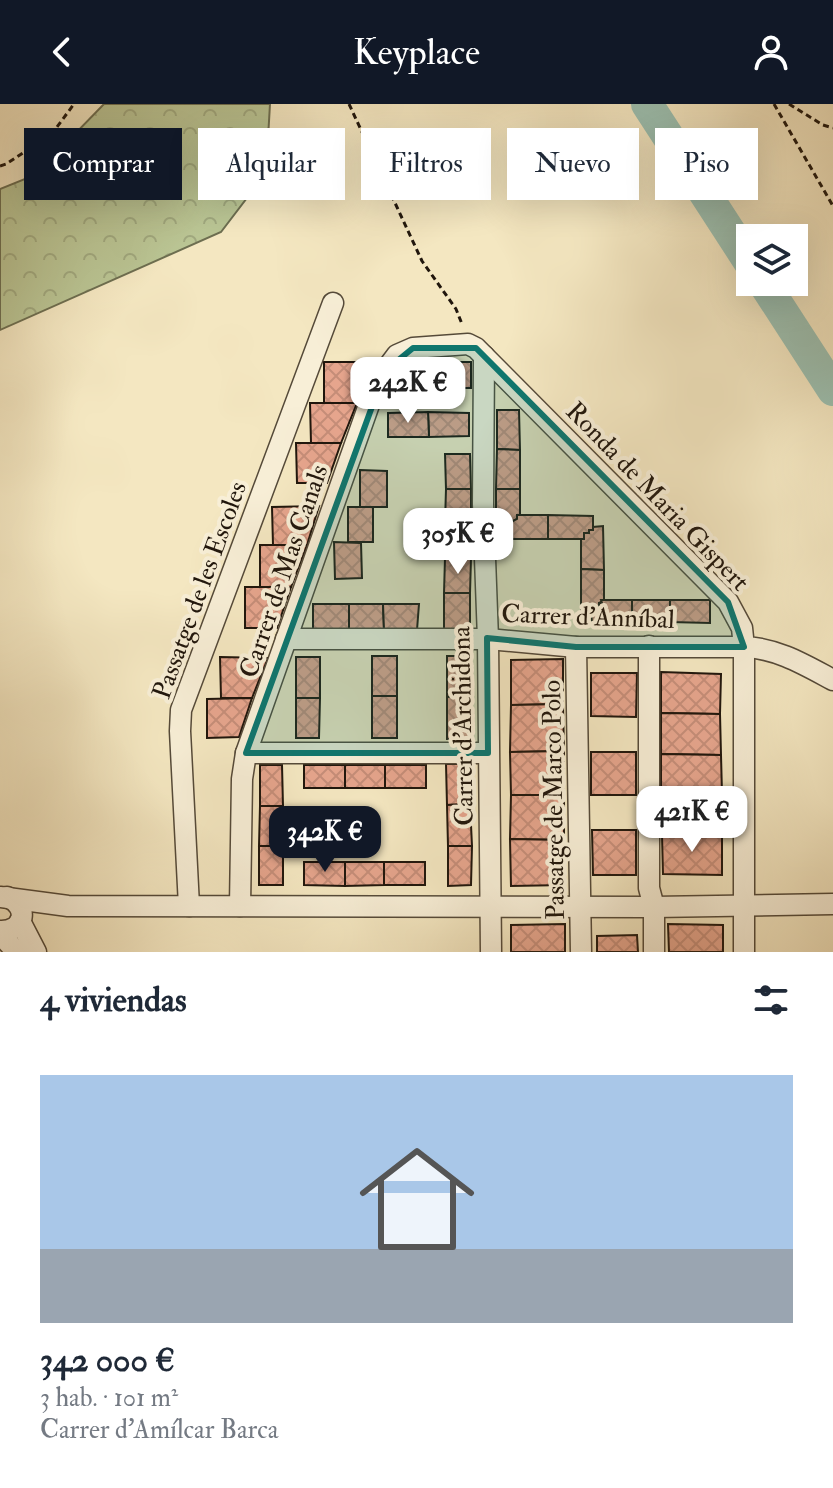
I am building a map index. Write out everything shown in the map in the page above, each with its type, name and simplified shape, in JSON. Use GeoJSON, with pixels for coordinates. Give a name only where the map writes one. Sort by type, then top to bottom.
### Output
{"type":"FeatureCollection","features":[{"type":"Feature","properties":{"kind":"street","name":"Passatge de les Escoles"},"geometry":{"type":"LineString","coordinates":[[189,906],[181,710],[333,303]]}},
{"type":"Feature","properties":{"kind":"street","name":"Carrer de Mas Canals"},"geometry":{"type":"LineString","coordinates":[[240,906],[242,779],[246,753],[371,399],[397,355],[413,348],[476,350]]}},
{"type":"Feature","properties":{"kind":"street","name":"Carrer d'Archidona"},"geometry":{"type":"LineString","coordinates":[[476,350],[488,639],[491,952]]}},
{"type":"Feature","properties":{"kind":"street","name":"Ronda de Maria Gispert"},"geometry":{"type":"LineString","coordinates":[[476,350],[728,602],[742,628],[744,952]]}},
{"type":"Feature","properties":{"kind":"street","name":"Carrer d'Anníbal"},"geometry":{"type":"LineString","coordinates":[[286,639],[488,639],[576,647],[744,647]]}},
{"type":"Feature","properties":{"kind":"street"},"geometry":{"type":"LineString","coordinates":[[649,646],[649,888],[654,907],[654,952]]}},
{"type":"Feature","properties":{"kind":"street","name":"Passatge de Marco Polo"},"geometry":{"type":"LineString","coordinates":[[576,647],[581,952]]}},
{"type":"Feature","properties":{"kind":"street"},"geometry":{"type":"LineString","coordinates":[[744,647],[777,652],[833,680]]}},
{"type":"Feature","properties":{"kind":"street"},"geometry":{"type":"LineString","coordinates":[[246,753],[488,753]]}},
{"type":"Feature","properties":{"kind":"street"},"geometry":{"type":"LineString","coordinates":[[2,897],[68,906],[654,907],[833,904]]}},
{"type":"Feature","properties":{"kind":"street"},"geometry":{"type":"LineString","coordinates":[[2,897],[12,898],[19,905],[21,918],[36,952]]}},
{"type":"Feature","properties":{"kind":"street"},"geometry":{"type":"LineString","coordinates":[[0,932],[9,931],[21,918],[68,906]]}},
{"type":"Feature","properties":{"kind":"street"},"geometry":{"type":"LineString","coordinates":[[0,932],[17,952]]}},
{"type":"Feature","properties":{"kind":"path"},"geometry":{"type":"LineString","coordinates":[[0,166],[51,135],[74,104]]}},
{"type":"Feature","properties":{"kind":"path"},"geometry":{"type":"LineString","coordinates":[[349,104],[422,261],[456,309],[476,350]]}},
{"type":"Feature","properties":{"kind":"path"},"geometry":{"type":"LineString","coordinates":[[774,104],[833,206]]}},
{"type":"Feature","properties":{"kind":"path"},"geometry":{"type":"LineString","coordinates":[[789,104],[833,128]]}},
{"type":"Feature","properties":{"kind":"highlighted area"},"geometry":{"type":"Polygon","coordinates":[[[413,348],[476,348],[728,602],[744,647],[576,647],[487,638],[488,753],[246,753],[385,371],[413,348]]]}},
{"type":"Feature","properties":{"kind":"green space"},"geometry":{"type":"Polygon","coordinates":[[[104,104],[270,104],[269,128],[198,128],[198,200],[245,200],[221,232],[0,330],[0,189],[24,179],[24,200],[182,200],[182,128],[81,128],[104,104]]]}},
{"type":"Feature","properties":{"kind":"building"},"geometry":{"type":"Polygon","coordinates":[[[324,362],[371,362],[357,403],[324,403],[324,362]]]}},
{"type":"Feature","properties":{"kind":"building"},"geometry":{"type":"Polygon","coordinates":[[[425,362],[471,362],[471,388],[425,388],[425,362]]]}},
{"type":"Feature","properties":{"kind":"building"},"geometry":{"type":"Polygon","coordinates":[[[310,403],[357,403],[341,443],[311,443],[310,403]]]}},
{"type":"Feature","properties":{"kind":"building"},"geometry":{"type":"Polygon","coordinates":[[[497,410],[519,410],[520,450],[497,449],[497,410]]]}},
{"type":"Feature","properties":{"kind":"building"},"geometry":{"type":"Polygon","coordinates":[[[428,412],[469,413],[469,436],[429,437],[428,412]]]}},
{"type":"Feature","properties":{"kind":"building"},"geometry":{"type":"Polygon","coordinates":[[[428,412],[429,437],[388,437],[388,413],[428,412]]]}},
{"type":"Feature","properties":{"kind":"building"},"geometry":{"type":"Polygon","coordinates":[[[296,443],[341,443],[327,483],[297,483],[296,443]]]}},
{"type":"Feature","properties":{"kind":"building"},"geometry":{"type":"Polygon","coordinates":[[[497,449],[520,450],[520,489],[496,489],[497,449]]]}},
{"type":"Feature","properties":{"kind":"building"},"geometry":{"type":"Polygon","coordinates":[[[445,454],[470,454],[471,489],[446,489],[445,454]]]}},
{"type":"Feature","properties":{"kind":"building"},"geometry":{"type":"Polygon","coordinates":[[[360,470],[387,471],[387,507],[360,507],[360,470]]]}},
{"type":"Feature","properties":{"kind":"building"},"geometry":{"type":"Polygon","coordinates":[[[446,489],[471,489],[471,523],[445,523],[446,489]]]}},
{"type":"Feature","properties":{"kind":"building"},"geometry":{"type":"Polygon","coordinates":[[[496,489],[520,489],[520,515],[511,522],[511,528],[496,528],[496,489]]]}},
{"type":"Feature","properties":{"kind":"building"},"geometry":{"type":"Polygon","coordinates":[[[319,506],[307,545],[273,545],[272,507],[319,506]]]}},
{"type":"Feature","properties":{"kind":"building"},"geometry":{"type":"Polygon","coordinates":[[[348,507],[373,507],[373,542],[348,542],[348,507]]]}},
{"type":"Feature","properties":{"kind":"building"},"geometry":{"type":"Polygon","coordinates":[[[517,515],[548,515],[548,539],[507,539],[507,528],[511,528],[511,522],[517,519],[517,515]]]}},
{"type":"Feature","properties":{"kind":"building"},"geometry":{"type":"Polygon","coordinates":[[[548,515],[593,516],[593,530],[584,533],[584,539],[548,539],[548,515]]]}},
{"type":"Feature","properties":{"kind":"building"},"geometry":{"type":"Polygon","coordinates":[[[445,523],[471,523],[471,558],[445,558],[445,523]]]}},
{"type":"Feature","properties":{"kind":"building"},"geometry":{"type":"Polygon","coordinates":[[[603,526],[604,570],[581,569],[581,539],[584,539],[584,533],[589,533],[593,527],[603,526]]]}},
{"type":"Feature","properties":{"kind":"building"},"geometry":{"type":"Polygon","coordinates":[[[334,542],[361,543],[362,578],[335,579],[334,542]]]}},
{"type":"Feature","properties":{"kind":"building"},"geometry":{"type":"Polygon","coordinates":[[[260,545],[307,545],[291,587],[260,587],[260,545]]]}},
{"type":"Feature","properties":{"kind":"building"},"geometry":{"type":"Polygon","coordinates":[[[445,558],[471,558],[470,593],[444,593],[445,558]]]}},
{"type":"Feature","properties":{"kind":"building"},"geometry":{"type":"Polygon","coordinates":[[[581,569],[604,570],[604,600],[595,606],[596,612],[581,612],[581,569]]]}},
{"type":"Feature","properties":{"kind":"building"},"geometry":{"type":"Polygon","coordinates":[[[245,587],[291,587],[277,628],[245,628],[245,587]]]}},
{"type":"Feature","properties":{"kind":"building"},"geometry":{"type":"Polygon","coordinates":[[[444,593],[470,593],[470,629],[444,629],[444,593]]]}},
{"type":"Feature","properties":{"kind":"building"},"geometry":{"type":"Polygon","coordinates":[[[601,600],[632,600],[632,623],[592,622],[591,612],[596,612],[595,606],[602,603],[601,600]]]}},
{"type":"Feature","properties":{"kind":"building"},"geometry":{"type":"Polygon","coordinates":[[[632,600],[670,600],[670,622],[632,623],[632,600]]]}},
{"type":"Feature","properties":{"kind":"building"},"geometry":{"type":"Polygon","coordinates":[[[670,600],[710,600],[710,623],[670,622],[670,600]]]}},
{"type":"Feature","properties":{"kind":"building"},"geometry":{"type":"Polygon","coordinates":[[[313,604],[349,604],[349,630],[313,630],[313,604]]]}},
{"type":"Feature","properties":{"kind":"building"},"geometry":{"type":"Polygon","coordinates":[[[349,604],[383,604],[384,630],[349,630],[349,604]]]}},
{"type":"Feature","properties":{"kind":"building"},"geometry":{"type":"Polygon","coordinates":[[[383,604],[419,604],[417,630],[384,630],[383,604]]]}},
{"type":"Feature","properties":{"kind":"building"},"geometry":{"type":"Polygon","coordinates":[[[372,656],[397,656],[397,696],[372,696],[372,656]]]}},
{"type":"Feature","properties":{"kind":"building"},"geometry":{"type":"Polygon","coordinates":[[[447,656],[470,656],[471,696],[447,697],[447,656]]]}},
{"type":"Feature","properties":{"kind":"building"},"geometry":{"type":"Polygon","coordinates":[[[220,657],[268,658],[252,698],[221,698],[220,657]]]}},
{"type":"Feature","properties":{"kind":"building"},"geometry":{"type":"Polygon","coordinates":[[[296,657],[320,657],[320,698],[296,698],[296,657]]]}},
{"type":"Feature","properties":{"kind":"building"},"geometry":{"type":"Polygon","coordinates":[[[563,659],[563,704],[511,705],[511,660],[563,659]]]}},
{"type":"Feature","properties":{"kind":"building"},"geometry":{"type":"Polygon","coordinates":[[[661,672],[721,674],[720,714],[661,713],[661,672]]]}},
{"type":"Feature","properties":{"kind":"building"},"geometry":{"type":"Polygon","coordinates":[[[591,673],[637,673],[636,717],[591,716],[591,673]]]}},
{"type":"Feature","properties":{"kind":"building"},"geometry":{"type":"Polygon","coordinates":[[[372,696],[397,696],[397,738],[372,738],[372,696]]]}},
{"type":"Feature","properties":{"kind":"building"},"geometry":{"type":"Polygon","coordinates":[[[471,696],[471,738],[447,739],[447,697],[471,696]]]}},
{"type":"Feature","properties":{"kind":"building"},"geometry":{"type":"Polygon","coordinates":[[[252,698],[239,737],[207,738],[207,699],[252,698]]]}},
{"type":"Feature","properties":{"kind":"building"},"geometry":{"type":"Polygon","coordinates":[[[296,698],[320,698],[319,738],[296,738],[296,698]]]}},
{"type":"Feature","properties":{"kind":"building"},"geometry":{"type":"Polygon","coordinates":[[[563,704],[564,751],[510,752],[511,705],[563,704]]]}},
{"type":"Feature","properties":{"kind":"building"},"geometry":{"type":"Polygon","coordinates":[[[661,713],[720,714],[721,755],[661,754],[661,713]]]}},
{"type":"Feature","properties":{"kind":"building"},"geometry":{"type":"Polygon","coordinates":[[[564,751],[564,795],[511,795],[510,752],[564,751]]]}},
{"type":"Feature","properties":{"kind":"building"},"geometry":{"type":"Polygon","coordinates":[[[591,752],[636,752],[636,795],[591,795],[591,752]]]}},
{"type":"Feature","properties":{"kind":"building"},"geometry":{"type":"Polygon","coordinates":[[[661,754],[721,755],[722,794],[661,795],[661,754]]]}},
{"type":"Feature","properties":{"kind":"building"},"geometry":{"type":"Polygon","coordinates":[[[446,764],[469,764],[470,804],[447,805],[446,764]]]}},
{"type":"Feature","properties":{"kind":"building"},"geometry":{"type":"Polygon","coordinates":[[[260,765],[282,765],[283,806],[260,806],[260,765]]]}},
{"type":"Feature","properties":{"kind":"building"},"geometry":{"type":"Polygon","coordinates":[[[304,765],[345,765],[345,788],[304,788],[304,765]]]}},
{"type":"Feature","properties":{"kind":"building"},"geometry":{"type":"Polygon","coordinates":[[[345,765],[385,765],[385,788],[345,788],[345,765]]]}},
{"type":"Feature","properties":{"kind":"building"},"geometry":{"type":"Polygon","coordinates":[[[385,765],[426,765],[426,788],[385,788],[385,765]]]}},
{"type":"Feature","properties":{"kind":"building"},"geometry":{"type":"Polygon","coordinates":[[[722,794],[722,834],[662,835],[661,795],[722,794]]]}},
{"type":"Feature","properties":{"kind":"building"},"geometry":{"type":"Polygon","coordinates":[[[511,795],[564,795],[564,840],[510,839],[511,795]]]}},
{"type":"Feature","properties":{"kind":"building"},"geometry":{"type":"Polygon","coordinates":[[[470,804],[472,846],[448,846],[447,805],[470,804]]]}},
{"type":"Feature","properties":{"kind":"building"},"geometry":{"type":"Polygon","coordinates":[[[260,806],[283,806],[283,846],[259,846],[260,806]]]}},
{"type":"Feature","properties":{"kind":"building"},"geometry":{"type":"Polygon","coordinates":[[[592,830],[636,830],[636,875],[593,875],[592,830]]]}},
{"type":"Feature","properties":{"kind":"building"},"geometry":{"type":"Polygon","coordinates":[[[722,834],[722,875],[663,874],[662,835],[722,834]]]}},
{"type":"Feature","properties":{"kind":"building"},"geometry":{"type":"Polygon","coordinates":[[[510,839],[564,840],[565,885],[511,886],[510,839]]]}},
{"type":"Feature","properties":{"kind":"building"},"geometry":{"type":"Polygon","coordinates":[[[259,846],[283,846],[283,885],[259,885],[259,846]]]}},
{"type":"Feature","properties":{"kind":"building"},"geometry":{"type":"Polygon","coordinates":[[[448,846],[472,846],[471,885],[448,886],[448,846]]]}},
{"type":"Feature","properties":{"kind":"building"},"geometry":{"type":"Polygon","coordinates":[[[304,862],[345,862],[345,886],[304,885],[304,862]]]}},
{"type":"Feature","properties":{"kind":"building"},"geometry":{"type":"Polygon","coordinates":[[[345,862],[384,862],[384,885],[345,886],[345,862]]]}},
{"type":"Feature","properties":{"kind":"building"},"geometry":{"type":"Polygon","coordinates":[[[384,862],[425,862],[425,885],[384,885],[384,862]]]}},
{"type":"Feature","properties":{"kind":"building"},"geometry":{"type":"Polygon","coordinates":[[[565,924],[565,952],[511,952],[511,925],[565,924]]]}},
{"type":"Feature","properties":{"kind":"building"},"geometry":{"type":"Polygon","coordinates":[[[668,924],[723,925],[723,952],[669,952],[668,924]]]}},
{"type":"Feature","properties":{"kind":"building"},"geometry":{"type":"Polygon","coordinates":[[[637,935],[638,952],[597,952],[597,936],[637,935]]]}},
{"type":"Feature","properties":{"kind":"waterway"},"geometry":{"type":"LineString","coordinates":[[647,104],[736,241]]}},
{"type":"Feature","properties":{"kind":"waterway"},"geometry":{"type":"LineString","coordinates":[[772,296],[833,390]]}}]}
